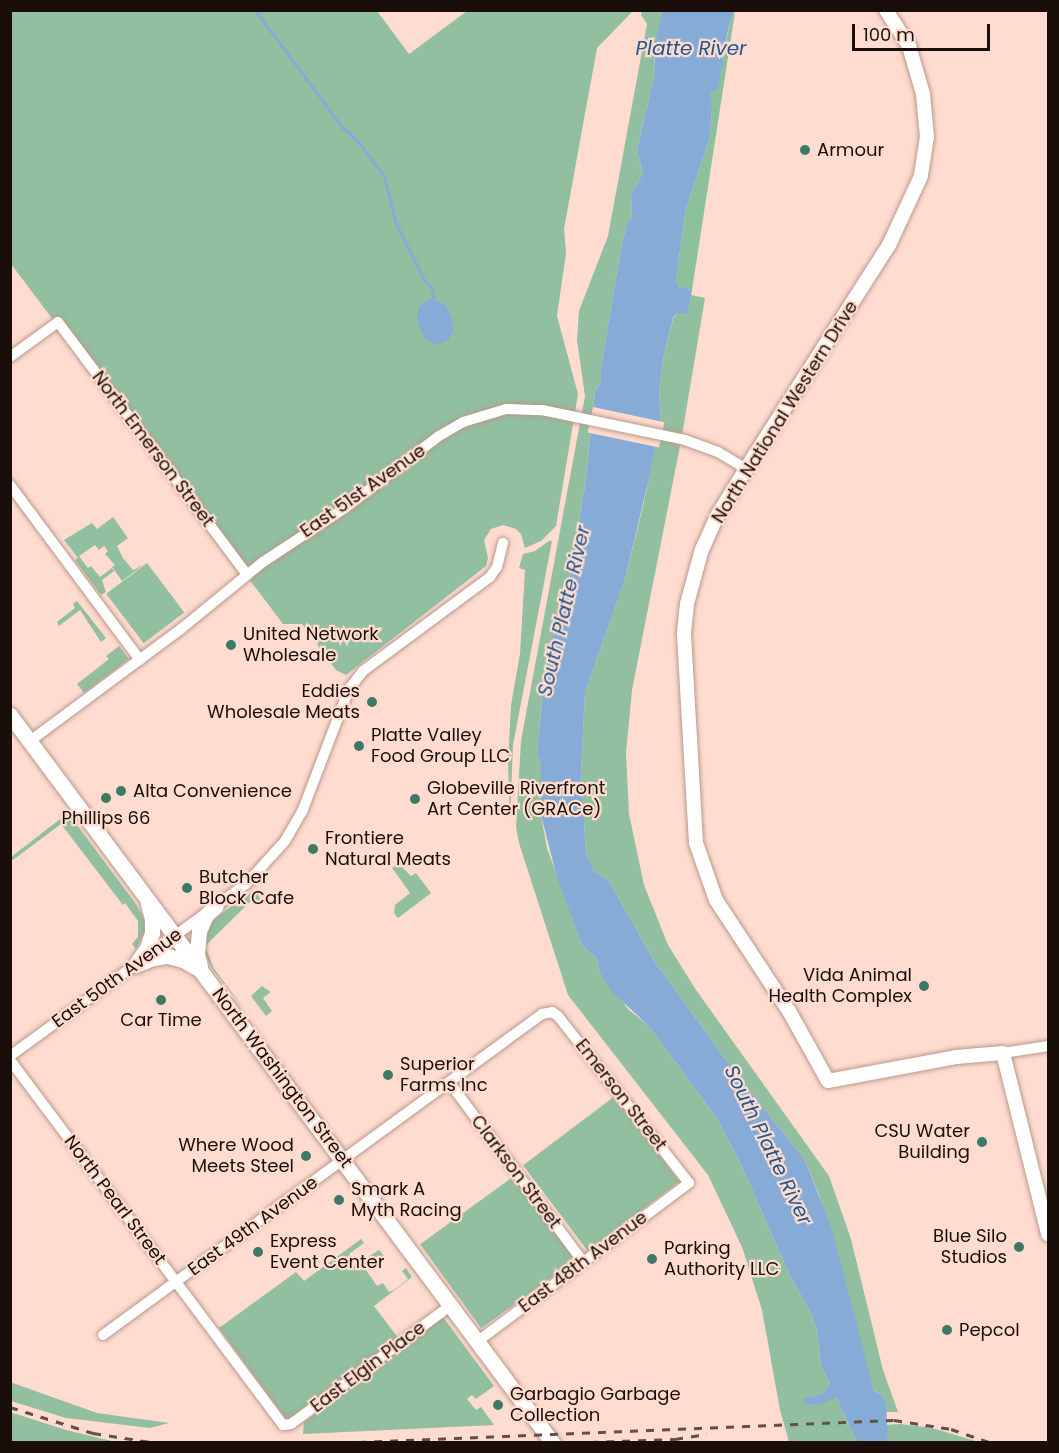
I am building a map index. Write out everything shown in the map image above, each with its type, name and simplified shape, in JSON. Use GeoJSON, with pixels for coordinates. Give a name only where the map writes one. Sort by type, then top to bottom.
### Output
{"type":"FeatureCollection","features":[{"type":"Feature","properties":{"kind":"main road","name":"North Washington Street"},"geometry":{"type":"LineString","coordinates":[[10,715],[552,1443]]}},
{"type":"Feature","properties":{"kind":"main road"},"geometry":{"type":"LineString","coordinates":[[135,965],[147,948],[152,933],[151,913],[141,890]]}},
{"type":"Feature","properties":{"kind":"main road"},"geometry":{"type":"LineString","coordinates":[[204,974],[197,954],[197,937],[203,920],[216,906]]}},
{"type":"Feature","properties":{"kind":"main road"},"geometry":{"type":"LineString","coordinates":[[135,965],[153,958],[171,957],[189,962],[204,974]]}},
{"type":"Feature","properties":{"kind":"street","name":"North National Western Drive"},"geometry":{"type":"LineString","coordinates":[[886,10],[909,46],[923,93],[927,137],[921,176],[912,201],[872,274],[746,469],[717,516],[702,549],[687,604],[684,635],[696,843],[716,900],[789,1011],[828,1081],[956,1057],[1003,1053]]}},
{"type":"Feature","properties":{"kind":"street","name":"North Emerson Street"},"geometry":{"type":"LineString","coordinates":[[10,357],[58,322],[247,575]]}},
{"type":"Feature","properties":{"kind":"street","name":"East 51st Avenue"},"geometry":{"type":"LineString","coordinates":[[30,741],[140,660],[295,538],[345,508],[440,436],[463,422],[506,410],[524,408],[566,414],[685,440],[718,452],[746,469]]}},
{"type":"Feature","properties":{"kind":"street"},"geometry":{"type":"LineString","coordinates":[[10,485],[140,660]]}},
{"type":"Feature","properties":{"kind":"street","name":"East 50th Avenue"},"geometry":{"type":"LineString","coordinates":[[10,1058],[246,884],[285,841],[302,812],[337,714],[349,689],[363,671],[490,577],[497,567],[503,543]]}},
{"type":"Feature","properties":{"kind":"street","name":"East 49th Avenue"},"geometry":{"type":"LineString","coordinates":[[103,1335],[448,1082],[542,1014],[549,1012]]}},
{"type":"Feature","properties":{"kind":"street","name":"Emerson Street"},"geometry":{"type":"LineString","coordinates":[[549,1012],[558,1016],[689,1183]]}},
{"type":"Feature","properties":{"kind":"street"},"geometry":{"type":"LineString","coordinates":[[1048,1046],[1003,1053],[1048,1234]]}},
{"type":"Feature","properties":{"kind":"street","name":"North Pearl Street"},"geometry":{"type":"LineString","coordinates":[[10,1058],[285,1426]]}},
{"type":"Feature","properties":{"kind":"street","name":"Clarkson Street"},"geometry":{"type":"LineString","coordinates":[[448,1082],[583,1262]]}},
{"type":"Feature","properties":{"kind":"street","name":"East 48th Avenue"},"geometry":{"type":"LineString","coordinates":[[478,1341],[689,1183]]}},
{"type":"Feature","properties":{"kind":"street","name":"East Elgin Place"},"geometry":{"type":"LineString","coordinates":[[285,1426],[291,1424],[451,1305]]}},
{"type":"Feature","properties":{"kind":"green space"},"geometry":{"type":"Polygon","coordinates":[[[11,11],[377,11],[409,54],[467,11],[633,11],[597,48],[564,229],[566,253],[557,316],[578,394],[556,526],[541,541],[525,548],[521,534],[516,529],[503,525],[491,529],[484,540],[488,558],[486,566],[346,675],[336,670],[302,624],[283,624],[11,264],[11,11]]]}},
{"type":"Feature","properties":{"kind":"green space"},"geometry":{"type":"Polygon","coordinates":[[[642,11],[662,11],[654,58],[654,77],[637,150],[643,173],[631,195],[632,218],[627,222],[621,248],[601,367],[601,383],[595,391],[585,486],[576,538],[578,559],[565,587],[564,598],[569,602],[569,608],[559,615],[544,679],[537,754],[541,764],[541,816],[547,848],[582,945],[597,959],[600,973],[629,1010],[648,1025],[716,1117],[740,1162],[791,1278],[809,1309],[817,1330],[821,1366],[830,1383],[822,1394],[804,1399],[836,1397],[857,1442],[789,1442],[780,1410],[762,1310],[742,1247],[708,1175],[568,995],[519,843],[516,827],[521,741],[585,396],[577,340],[579,311],[608,236],[647,24],[641,15],[642,11]]]}},
{"type":"Feature","properties":{"kind":"green space"},"geometry":{"type":"Polygon","coordinates":[[[735,12],[692,290],[685,289],[679,287],[676,280],[686,208],[709,139],[712,112],[709,103],[710,93],[725,54],[729,24],[735,12]]]}},
{"type":"Feature","properties":{"kind":"green space"},"geometry":{"type":"Polygon","coordinates":[[[691,295],[705,298],[681,441],[632,690],[626,753],[629,814],[644,885],[668,945],[696,990],[829,1176],[851,1239],[883,1370],[898,1412],[885,1412],[886,1403],[883,1396],[874,1391],[819,1195],[805,1160],[740,1079],[654,961],[609,881],[594,871],[586,853],[581,772],[585,692],[625,579],[643,506],[661,420],[659,391],[664,354],[673,319],[677,313],[688,312],[691,295]]]}},
{"type":"Feature","properties":{"kind":"green space"},"geometry":{"type":"Polygon","coordinates":[[[113,517],[128,538],[117,546],[123,558],[133,570],[143,565],[122,581],[112,567],[115,565],[105,554],[108,551],[104,546],[99,550],[95,545],[79,556],[88,568],[91,566],[100,577],[112,568],[114,571],[102,580],[106,592],[101,595],[75,560],[78,558],[64,540],[92,523],[97,529],[113,517]]]}},
{"type":"Feature","properties":{"kind":"green space"},"geometry":{"type":"Polygon","coordinates":[[[552,541],[513,745],[510,820],[508,763],[511,705],[520,654],[525,570],[519,568],[523,554],[535,551],[552,541]]]}},
{"type":"Feature","properties":{"kind":"green space"},"geometry":{"type":"Polygon","coordinates":[[[147,563],[184,613],[144,643],[106,594],[147,563]]]}},
{"type":"Feature","properties":{"kind":"green space"},"geometry":{"type":"Polygon","coordinates":[[[77,601],[106,638],[101,642],[80,610],[59,626],[57,622],[75,608],[73,604],[77,601]]]}},
{"type":"Feature","properties":{"kind":"green space"},"geometry":{"type":"Polygon","coordinates":[[[119,646],[129,659],[84,693],[77,684],[109,659],[106,656],[119,646]]]}},
{"type":"Feature","properties":{"kind":"green space"},"geometry":{"type":"Polygon","coordinates":[[[68,813],[136,904],[144,919],[145,931],[136,949],[132,944],[138,937],[138,921],[125,903],[123,905],[61,824],[13,860],[11,857],[68,813]]]}},
{"type":"Feature","properties":{"kind":"green space"},"geometry":{"type":"Polygon","coordinates":[[[398,863],[411,876],[416,873],[431,893],[398,918],[394,913],[395,905],[410,893],[392,868],[398,863]]]}},
{"type":"Feature","properties":{"kind":"green space"},"geometry":{"type":"Polygon","coordinates":[[[250,892],[257,892],[262,903],[260,905],[253,899],[205,946],[214,969],[246,1011],[213,970],[203,951],[207,925],[250,892]]]}},
{"type":"Feature","properties":{"kind":"green space"},"geometry":{"type":"Polygon","coordinates":[[[262,986],[271,992],[263,998],[272,1011],[266,1016],[251,996],[262,986]]]}},
{"type":"Feature","properties":{"kind":"green space"},"geometry":{"type":"Polygon","coordinates":[[[615,1096],[679,1181],[588,1251],[523,1165],[615,1096]]]}},
{"type":"Feature","properties":{"kind":"green space"},"geometry":{"type":"Polygon","coordinates":[[[514,1176],[575,1260],[481,1328],[420,1244],[514,1176]]]}},
{"type":"Feature","properties":{"kind":"green space"},"geometry":{"type":"Polygon","coordinates":[[[361,1239],[364,1243],[349,1254],[352,1259],[350,1262],[354,1266],[379,1250],[384,1256],[366,1270],[377,1286],[383,1283],[389,1292],[394,1290],[408,1279],[402,1271],[406,1268],[412,1277],[374,1306],[399,1339],[288,1422],[219,1328],[296,1272],[304,1281],[361,1239]]]}},
{"type":"Feature","properties":{"kind":"green space"},"geometry":{"type":"Polygon","coordinates":[[[443,1317],[494,1386],[476,1399],[472,1395],[467,1399],[476,1410],[481,1407],[494,1425],[303,1434],[304,1422],[443,1317]]]}},
{"type":"Feature","properties":{"kind":"green space"},"geometry":{"type":"Polygon","coordinates":[[[10,1382],[97,1413],[169,1423],[150,1428],[66,1418],[11,1401],[10,1382]]]}},
{"type":"Feature","properties":{"kind":"green space"},"geometry":{"type":"Polygon","coordinates":[[[10,1412],[66,1430],[116,1442],[11,1442],[10,1412]]]}},
{"type":"Feature","properties":{"kind":"green space"},"geometry":{"type":"Polygon","coordinates":[[[900,1424],[932,1428],[979,1442],[888,1442],[886,1425],[900,1424]]]}},
{"type":"Feature","properties":{"kind":"water","name":"Platte River"},"geometry":{"type":"Polygon","coordinates":[[[662,11],[735,11],[729,24],[718,89],[710,93],[712,112],[709,139],[686,208],[676,280],[679,287],[692,290],[688,313],[677,313],[673,318],[664,354],[659,391],[661,420],[650,474],[625,579],[585,692],[581,772],[586,853],[594,871],[609,881],[654,961],[740,1079],[805,1160],[832,1230],[874,1391],[883,1396],[886,1403],[888,1442],[857,1442],[836,1397],[820,1405],[805,1404],[803,1399],[822,1394],[830,1383],[821,1366],[817,1330],[809,1309],[791,1278],[740,1162],[716,1117],[648,1025],[613,993],[600,973],[597,959],[582,945],[557,878],[541,815],[541,764],[537,754],[544,679],[559,615],[569,608],[569,602],[564,598],[565,587],[578,559],[576,538],[585,486],[595,391],[601,383],[601,367],[621,248],[627,222],[632,218],[631,195],[643,173],[637,150],[654,77],[655,45],[662,11]]]}},
{"type":"Feature","properties":{"kind":"water"},"geometry":{"type":"Polygon","coordinates":[[[430,299],[445,304],[452,319],[453,331],[449,339],[440,344],[434,344],[425,339],[418,323],[417,314],[421,304],[430,299]]]}},
{"type":"Feature","properties":{"kind":"pier"},"geometry":{"type":"Polygon","coordinates":[[[593,407],[664,422],[659,448],[588,432],[593,407]]]}},
{"type":"Feature","properties":{"kind":"waterway"},"geometry":{"type":"LineString","coordinates":[[255,10],[342,127],[357,140],[384,176],[396,224],[424,280],[431,287],[434,299]]}},
{"type":"Feature","properties":{"kind":"railway"},"geometry":{"type":"LineString","coordinates":[[10,1407],[93,1433],[150,1442]]}},
{"type":"Feature","properties":{"kind":"railway"},"geometry":{"type":"LineString","coordinates":[[358,1442],[894,1420],[951,1429],[989,1442]]}},
{"type":"Feature","properties":{"kind":"railway"},"geometry":{"type":"LineString","coordinates":[[590,1442],[675,1439],[707,1434]]}},
{"type":"Feature","properties":{"kind":"place","name":"Armour"},"geometry":{"type":"Point","coordinates":[805,150]}},
{"type":"Feature","properties":{"kind":"place","name":"United Network Wholesale"},"geometry":{"type":"Point","coordinates":[231,645]}},
{"type":"Feature","properties":{"kind":"place","name":"Eddies Wholesale Meats"},"geometry":{"type":"Point","coordinates":[372,702]}},
{"type":"Feature","properties":{"kind":"place","name":"Platte Valley Food Group LLC"},"geometry":{"type":"Point","coordinates":[359,746]}},
{"type":"Feature","properties":{"kind":"place","name":"Alta Convenience"},"geometry":{"type":"Point","coordinates":[121,791]}},
{"type":"Feature","properties":{"kind":"place","name":"Phillips 66"},"geometry":{"type":"Point","coordinates":[106,798]}},
{"type":"Feature","properties":{"kind":"place","name":"Globeville Riverfront Art Center (GRACe)"},"geometry":{"type":"Point","coordinates":[415,799]}},
{"type":"Feature","properties":{"kind":"place","name":"Frontiere Natural Meats"},"geometry":{"type":"Point","coordinates":[313,849]}},
{"type":"Feature","properties":{"kind":"place","name":"Butcher Block Cafe"},"geometry":{"type":"Point","coordinates":[187,888]}},
{"type":"Feature","properties":{"kind":"place","name":"Vida Animal Health Complex"},"geometry":{"type":"Point","coordinates":[924,986]}},
{"type":"Feature","properties":{"kind":"place","name":"Car Time"},"geometry":{"type":"Point","coordinates":[161,1000]}},
{"type":"Feature","properties":{"kind":"place","name":"Superior Farms Inc"},"geometry":{"type":"Point","coordinates":[388,1075]}},
{"type":"Feature","properties":{"kind":"place","name":"CSU Water Building"},"geometry":{"type":"Point","coordinates":[982,1142]}},
{"type":"Feature","properties":{"kind":"place","name":"Where Wood Meets Steel"},"geometry":{"type":"Point","coordinates":[306,1156]}},
{"type":"Feature","properties":{"kind":"place","name":"Smark A Myth Racing"},"geometry":{"type":"Point","coordinates":[339,1200]}},
{"type":"Feature","properties":{"kind":"place","name":"Blue Silo Studios"},"geometry":{"type":"Point","coordinates":[1019,1247]}},
{"type":"Feature","properties":{"kind":"place","name":"Express Event Center"},"geometry":{"type":"Point","coordinates":[258,1252]}},
{"type":"Feature","properties":{"kind":"place","name":"Parking Authority LLC"},"geometry":{"type":"Point","coordinates":[652,1259]}},
{"type":"Feature","properties":{"kind":"place","name":"Pepcol"},"geometry":{"type":"Point","coordinates":[947,1330]}},
{"type":"Feature","properties":{"kind":"place","name":"Garbagio Garbage Collection"},"geometry":{"type":"Point","coordinates":[498,1405]}},
{"type":"Feature","properties":{"kind":"water label","name":"South Platte River"},"geometry":{"type":"Point","coordinates":[564,611]}},
{"type":"Feature","properties":{"kind":"water label","name":"South Platte River"},"geometry":{"type":"Point","coordinates":[768,1145]}}]}
